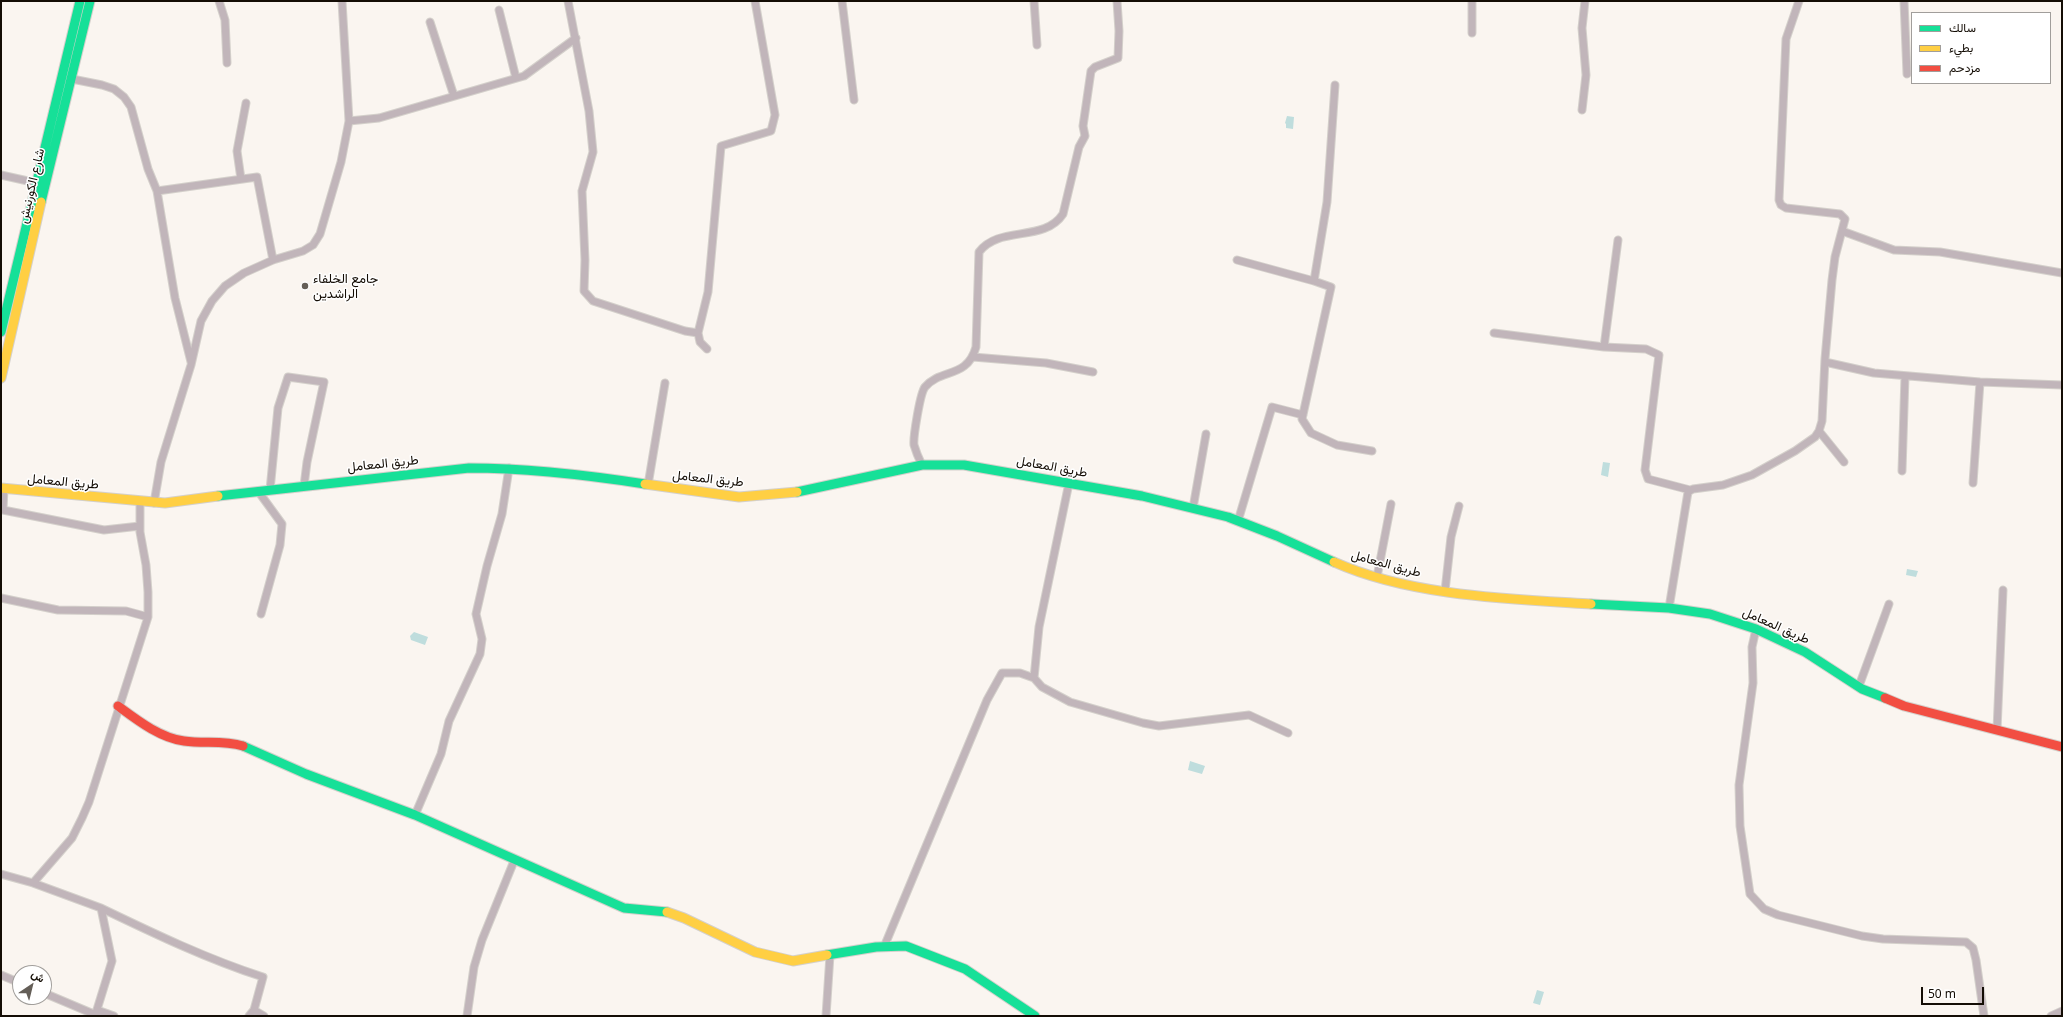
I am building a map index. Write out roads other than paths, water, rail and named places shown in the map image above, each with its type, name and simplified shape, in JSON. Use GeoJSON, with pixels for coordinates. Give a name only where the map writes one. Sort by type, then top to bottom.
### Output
{"type":"FeatureCollection","features":[{"type":"Feature","properties":{"kind":"main road","name":"شارع الكورنيش"},"geometry":{"type":"LineString","coordinates":[[1,332],[80,1]]}},
{"type":"Feature","properties":{"kind":"main road","name":"شارع الكورنيش"},"geometry":{"type":"LineString","coordinates":[[1,378],[45,186],[90,1]]}},
{"type":"Feature","properties":{"kind":"main road","name":"طريق المعامل"},"geometry":{"type":"LineString","coordinates":[[3,488],[154,503],[469,468],[509,468],[607,478],[693,492],[739,497],[785,494],[834,485],[922,465],[964,465],[1142,496],[1193,508],[1238,521],[1277,536],[1357,572],[1445,591],[1502,599],[1669,608],[1710,614],[1756,629],[1805,652],[1859,686],[1904,706],[2062,747]]}},
{"type":"Feature","properties":{"kind":"main road"},"geometry":{"type":"LineString","coordinates":[[118,706],[136,720],[164,735],[183,741],[230,742],[248,747],[306,774],[415,815],[514,861],[624,908],[668,912],[684,918],[755,952],[793,961],[884,946],[906,946],[965,969],[1035,1016]]}},
{"type":"Feature","properties":{"kind":"street"},"geometry":{"type":"LineString","coordinates":[[219,1],[225,20],[227,62]]}},
{"type":"Feature","properties":{"kind":"street"},"geometry":{"type":"LineString","coordinates":[[154,503],[161,462],[191,365],[201,322],[212,301],[225,286],[244,273],[273,260],[303,251],[313,245],[320,234],[341,162],[348,121],[342,1]]}},
{"type":"Feature","properties":{"kind":"street"},"geometry":{"type":"LineString","coordinates":[[568,1],[590,111],[593,152],[582,191],[585,260],[584,291],[593,301],[685,331],[698,333]]}},
{"type":"Feature","properties":{"kind":"street"},"geometry":{"type":"LineString","coordinates":[[707,349],[700,342],[698,333],[708,292],[721,146],[771,131],[775,115],[755,1]]}},
{"type":"Feature","properties":{"kind":"street"},"geometry":{"type":"LineString","coordinates":[[842,1],[854,100]]}},
{"type":"Feature","properties":{"kind":"street"},"geometry":{"type":"LineString","coordinates":[[1034,1],[1037,45]]}},
{"type":"Feature","properties":{"kind":"street"},"geometry":{"type":"LineString","coordinates":[[922,465],[914,444],[922,392],[929,384],[967,365],[973,357],[976,347],[980,252],[985,245],[995,240],[1046,229],[1057,222],[1063,214],[1079,147],[1085,136],[1083,126],[1091,71],[1095,67],[1118,58],[1119,31],[1117,1]]}},
{"type":"Feature","properties":{"kind":"street"},"geometry":{"type":"LineString","coordinates":[[1472,1],[1472,33]]}},
{"type":"Feature","properties":{"kind":"street"},"geometry":{"type":"LineString","coordinates":[[1582,110],[1586,75],[1582,28],[1585,1]]}},
{"type":"Feature","properties":{"kind":"street"},"geometry":{"type":"LineString","coordinates":[[1494,333],[1604,347],[1646,349],[1658,355],[1645,470],[1648,479],[1690,490],[1723,485],[1752,475],[1795,451],[1812,439],[1820,431],[1822,421],[1832,280],[1835,257],[1846,219],[1840,214],[1786,208],[1781,205],[1779,200],[1786,39],[1799,1]]}},
{"type":"Feature","properties":{"kind":"street"},"geometry":{"type":"LineString","coordinates":[[1904,1],[1907,74]]}},
{"type":"Feature","properties":{"kind":"street"},"geometry":{"type":"LineString","coordinates":[[499,10],[516,78]]}},
{"type":"Feature","properties":{"kind":"street"},"geometry":{"type":"LineString","coordinates":[[430,22],[454,96]]}},
{"type":"Feature","properties":{"kind":"street"},"geometry":{"type":"LineString","coordinates":[[348,121],[379,118],[524,76],[576,38]]}},
{"type":"Feature","properties":{"kind":"street"},"geometry":{"type":"LineString","coordinates":[[72,79],[114,89],[124,97],[136,119],[148,169],[157,191],[175,298],[191,365]]}},
{"type":"Feature","properties":{"kind":"street"},"geometry":{"type":"LineString","coordinates":[[1314,282],[1327,202],[1335,85]]}},
{"type":"Feature","properties":{"kind":"street"},"geometry":{"type":"LineString","coordinates":[[241,179],[237,151],[246,103]]}},
{"type":"Feature","properties":{"kind":"street"},"geometry":{"type":"LineString","coordinates":[[1,175],[37,183]]}},
{"type":"Feature","properties":{"kind":"street"},"geometry":{"type":"LineString","coordinates":[[157,191],[257,177],[273,260]]}},
{"type":"Feature","properties":{"kind":"street"},"geometry":{"type":"LineString","coordinates":[[1842,231],[1894,250],[1940,252],[2062,273]]}},
{"type":"Feature","properties":{"kind":"street"},"geometry":{"type":"LineString","coordinates":[[1604,347],[1618,240]]}},
{"type":"Feature","properties":{"kind":"street"},"geometry":{"type":"LineString","coordinates":[[1237,260],[1331,287],[1302,419],[1311,433],[1337,445],[1372,451]]}},
{"type":"Feature","properties":{"kind":"street"},"geometry":{"type":"LineString","coordinates":[[973,357],[1046,362],[1093,372]]}},
{"type":"Feature","properties":{"kind":"street"},"geometry":{"type":"LineString","coordinates":[[1825,362],[1874,373],[1980,382],[2062,385]]}},
{"type":"Feature","properties":{"kind":"street"},"geometry":{"type":"LineString","coordinates":[[1902,471],[1905,376]]}},
{"type":"Feature","properties":{"kind":"street"},"geometry":{"type":"LineString","coordinates":[[270,490],[278,408],[288,377],[324,382],[306,462],[304,486]]}},
{"type":"Feature","properties":{"kind":"street"},"geometry":{"type":"LineString","coordinates":[[1973,483],[1980,382]]}},
{"type":"Feature","properties":{"kind":"street"},"geometry":{"type":"LineString","coordinates":[[648,485],[665,383]]}},
{"type":"Feature","properties":{"kind":"street"},"geometry":{"type":"LineString","coordinates":[[1238,521],[1272,407],[1303,415]]}},
{"type":"Feature","properties":{"kind":"street"},"geometry":{"type":"LineString","coordinates":[[1820,431],[1844,462]]}},
{"type":"Feature","properties":{"kind":"street"},"geometry":{"type":"LineString","coordinates":[[1193,508],[1206,434]]}},
{"type":"Feature","properties":{"kind":"street"},"geometry":{"type":"LineString","coordinates":[[415,815],[441,754],[449,721],[480,654],[482,639],[476,614],[486,566],[502,514],[509,468]]}},
{"type":"Feature","properties":{"kind":"street"},"geometry":{"type":"LineString","coordinates":[[1034,678],[1039,627],[1069,483]]}},
{"type":"Feature","properties":{"kind":"street"},"geometry":{"type":"LineString","coordinates":[[3,488],[2,510],[104,530],[140,526]]}},
{"type":"Feature","properties":{"kind":"street"},"geometry":{"type":"LineString","coordinates":[[1669,608],[1686,498],[1690,490]]}},
{"type":"Feature","properties":{"kind":"street"},"geometry":{"type":"LineString","coordinates":[[258,491],[282,524],[280,545],[261,614]]}},
{"type":"Feature","properties":{"kind":"street"},"geometry":{"type":"LineString","coordinates":[[33,883],[72,838],[89,802],[118,706],[148,617],[146,566],[140,526],[140,502]]}},
{"type":"Feature","properties":{"kind":"street"},"geometry":{"type":"LineString","coordinates":[[1377,577],[1391,504]]}},
{"type":"Feature","properties":{"kind":"street"},"geometry":{"type":"LineString","coordinates":[[1445,591],[1452,537],[1459,506]]}},
{"type":"Feature","properties":{"kind":"street"},"geometry":{"type":"LineString","coordinates":[[1997,730],[2003,590]]}},
{"type":"Feature","properties":{"kind":"street"},"geometry":{"type":"LineString","coordinates":[[1,598],[58,610],[126,611],[148,617]]}},
{"type":"Feature","properties":{"kind":"street"},"geometry":{"type":"LineString","coordinates":[[1859,686],[1889,604]]}},
{"type":"Feature","properties":{"kind":"street"},"geometry":{"type":"LineString","coordinates":[[1756,629],[1752,647],[1753,683],[1739,785],[1740,826],[1750,894],[1764,909],[1778,915],[1862,936],[1883,939],[1966,942],[1973,948],[1976,960],[1984,1016]]}},
{"type":"Feature","properties":{"kind":"street"},"geometry":{"type":"LineString","coordinates":[[884,946],[988,700],[1002,674],[1020,673],[1034,678],[1042,687],[1070,702],[1143,723],[1160,726],[1249,716],[1288,733]]}},
{"type":"Feature","properties":{"kind":"street"},"geometry":{"type":"LineString","coordinates":[[467,1016],[474,967],[482,940],[514,861]]}},
{"type":"Feature","properties":{"kind":"street"},"geometry":{"type":"LineString","coordinates":[[1,874],[33,883],[101,908],[159,936],[236,968],[264,977],[254,1010],[249,1016]]}},
{"type":"Feature","properties":{"kind":"street"},"geometry":{"type":"LineString","coordinates":[[96,1014],[112,961],[101,908]]}},
{"type":"Feature","properties":{"kind":"street"},"geometry":{"type":"LineString","coordinates":[[826,1016],[830,955]]}},
{"type":"Feature","properties":{"kind":"street"},"geometry":{"type":"LineString","coordinates":[[1,975],[12,980]]}},
{"type":"Feature","properties":{"kind":"street"},"geometry":{"type":"LineString","coordinates":[[52,997],[96,1014],[114,1016]]}},
{"type":"Feature","properties":{"kind":"street"},"geometry":{"type":"LineString","coordinates":[[254,1010],[264,1016]]}},
{"type":"Feature","properties":{"kind":"street"},"geometry":{"type":"LineString","coordinates":[[2051,1016],[2062,1011]]}},
{"type":"Feature","properties":{"kind":"water"},"geometry":{"type":"Polygon","coordinates":[[[1287,116],[1294,117],[1293,129],[1286,128],[1285,123],[1287,116]]]}},
{"type":"Feature","properties":{"kind":"water"},"geometry":{"type":"Polygon","coordinates":[[[1603,462],[1610,463],[1608,477],[1601,475],[1603,462]]]}},
{"type":"Feature","properties":{"kind":"water"},"geometry":{"type":"Polygon","coordinates":[[[1907,569],[1918,571],[1916,577],[1906,575],[1907,569]]]}},
{"type":"Feature","properties":{"kind":"water"},"geometry":{"type":"Polygon","coordinates":[[[414,632],[428,637],[425,645],[411,640],[410,636],[414,632]]]}},
{"type":"Feature","properties":{"kind":"water"},"geometry":{"type":"Polygon","coordinates":[[[1190,761],[1205,766],[1202,774],[1188,770],[1190,761]]]}},
{"type":"Feature","properties":{"kind":"water"},"geometry":{"type":"Polygon","coordinates":[[[1537,990],[1544,992],[1540,1005],[1533,1003],[1537,990]]]}},
{"type":"Feature","properties":{"kind":"place","name":"جامع الخلفاء الراشدين"},"geometry":{"type":"Point","coordinates":[305,286]}}]}
